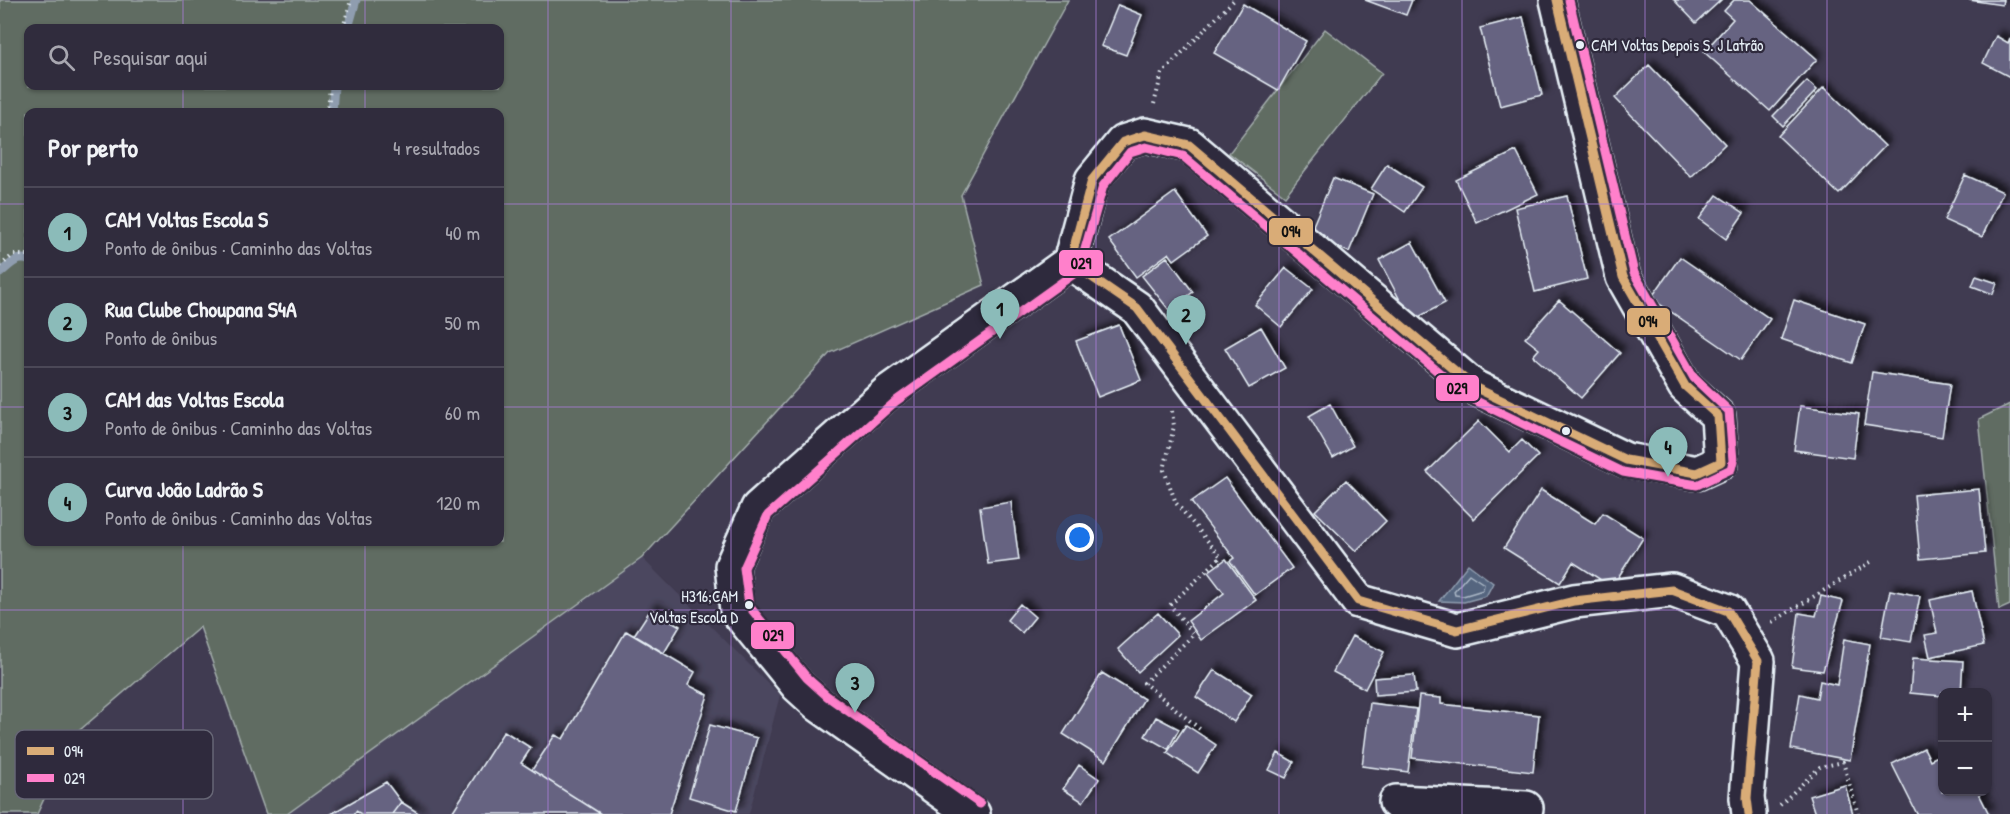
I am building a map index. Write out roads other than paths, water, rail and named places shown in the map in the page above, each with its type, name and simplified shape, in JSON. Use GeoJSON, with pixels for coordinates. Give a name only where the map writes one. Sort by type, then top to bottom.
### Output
{"type":"FeatureCollection","features":[{"type":"Feature","properties":{"kind":"street"},"geometry":{"type":"LineString","coordinates":[[973,814],[819,705],[798,686],[737,611],[732,566],[758,508],[888,393],[1070,262],[1092,180],[1123,142],[1145,135],[1190,145],[1474,387],[1626,460],[1696,473],[1721,462],[1718,416],[1685,386],[1623,276],[1557,0]]}},
{"type":"Feature","properties":{"kind":"street"},"geometry":{"type":"LineString","coordinates":[[1070,262],[1137,308],[1358,601],[1457,630],[1574,601],[1672,590],[1728,611],[1758,661],[1747,798],[1764,810]]}},
{"type":"Feature","properties":{"kind":"street"},"geometry":{"type":"LineString","coordinates":[[1396,802],[1526,808],[1524,814]]}},
{"type":"Feature","properties":{"kind":"water"},"geometry":{"type":"Polygon","coordinates":[[[1468,564],[1493,583],[1486,596],[1464,602],[1439,601],[1468,564]]]}},
{"type":"Feature","properties":{"kind":"waterway"},"geometry":{"type":"LineString","coordinates":[[349,24],[356,0]]}},
{"type":"Feature","properties":{"kind":"waterway"},"geometry":{"type":"LineString","coordinates":[[332,108],[334,90]]}},
{"type":"Feature","properties":{"kind":"waterway"},"geometry":{"type":"LineString","coordinates":[[0,273],[16,261],[24,259]]}},
{"type":"Feature","properties":{"kind":"place","name":"CAM Voltas Depois S. J Latrão"},"geometry":{"type":"Point","coordinates":[1580,45]}},
{"type":"Feature","properties":{"kind":"place","name":"CAM Voltas Escola S"},"geometry":{"type":"Point","coordinates":[1000,339]}},
{"type":"Feature","properties":{"kind":"place","name":"Rua Clube Choupana S4A"},"geometry":{"type":"Point","coordinates":[1186,345]}},
{"type":"Feature","properties":{"kind":"place","name":"Curva João Ladrão S"},"geometry":{"type":"Point","coordinates":[1668,477]}},
{"type":"Feature","properties":{"kind":"place","name":"H316;CAM Voltas Escola D"},"geometry":{"type":"Point","coordinates":[749,605]}},
{"type":"Feature","properties":{"kind":"place","name":"CAM das Voltas Escola"},"geometry":{"type":"Point","coordinates":[855,713]}}]}
